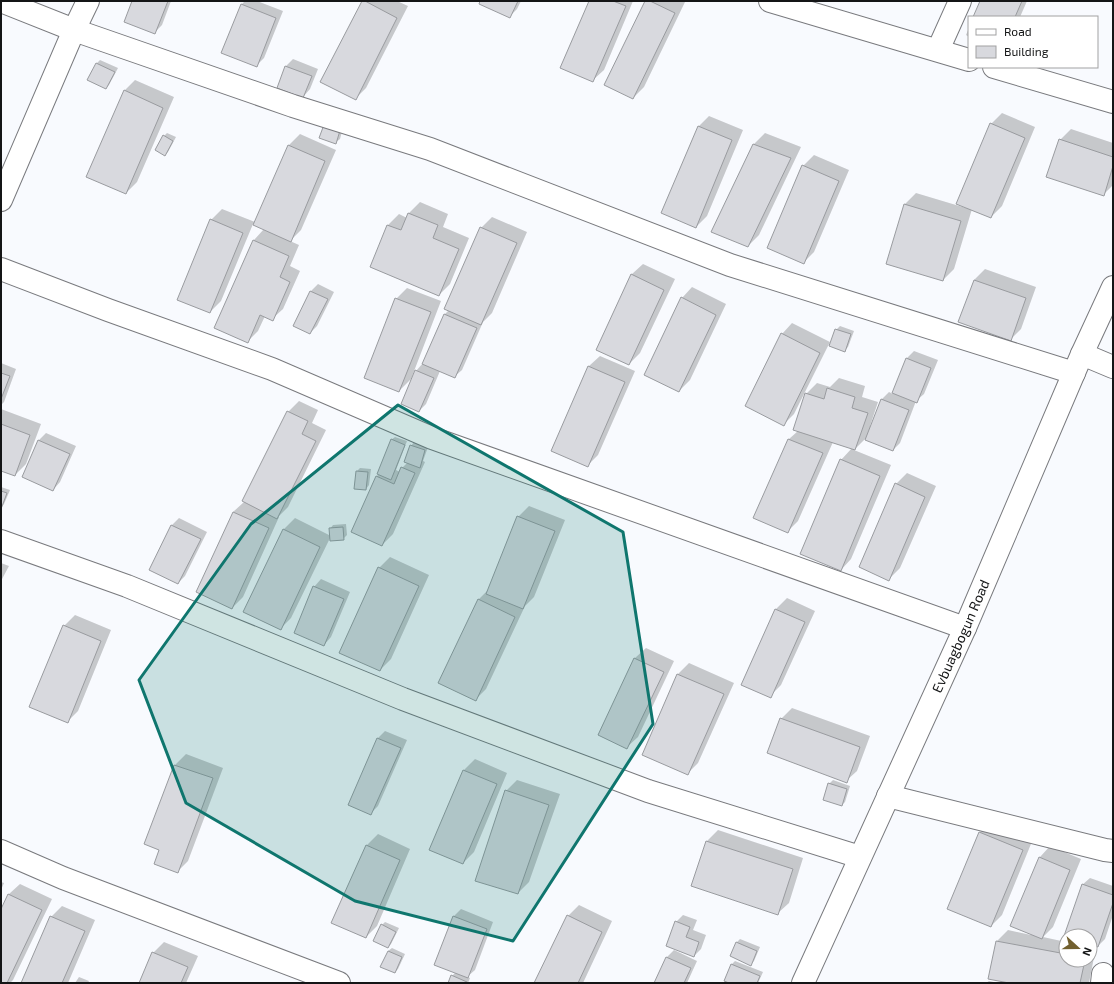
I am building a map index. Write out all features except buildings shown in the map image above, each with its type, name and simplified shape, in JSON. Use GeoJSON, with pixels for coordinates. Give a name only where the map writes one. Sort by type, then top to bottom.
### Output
{"type":"FeatureCollection","features":[{"type":"Feature","properties":{"kind":"street"},"geometry":{"type":"LineString","coordinates":[[1,1],[74,30],[293,106],[430,149],[730,265],[1078,364],[1113,367]]}},
{"type":"Feature","properties":{"kind":"street"},"geometry":{"type":"LineString","coordinates":[[1,200],[74,30],[88,1]]}},
{"type":"Feature","properties":{"kind":"street"},"geometry":{"type":"LineString","coordinates":[[770,1],[968,60]]}},
{"type":"Feature","properties":{"kind":"street"},"geometry":{"type":"LineString","coordinates":[[938,50],[960,1]]}},
{"type":"Feature","properties":{"kind":"street"},"geometry":{"type":"LineString","coordinates":[[997,68],[1113,102]]}},
{"type":"Feature","properties":{"kind":"street"},"geometry":{"type":"LineString","coordinates":[[1,269],[108,310],[272,369],[432,438],[966,628]]}},
{"type":"Feature","properties":{"kind":"street","name":"Evbuagbogun Road"},"geometry":{"type":"LineString","coordinates":[[803,983],[966,628],[1078,364],[1113,287]]}},
{"type":"Feature","properties":{"kind":"street"},"geometry":{"type":"LineString","coordinates":[[1,541],[126,586],[403,699],[648,791],[860,857]]}},
{"type":"Feature","properties":{"kind":"street"},"geometry":{"type":"LineString","coordinates":[[888,796],[1113,851]]}},
{"type":"Feature","properties":{"kind":"street"},"geometry":{"type":"LineString","coordinates":[[1,851],[63,878],[339,983]]}},
{"type":"Feature","properties":{"kind":"highlighted area"},"geometry":{"type":"Polygon","coordinates":[[[398,405],[623,532],[653,724],[513,941],[355,901],[186,803],[139,680],[251,524],[398,405]]]}}]}
